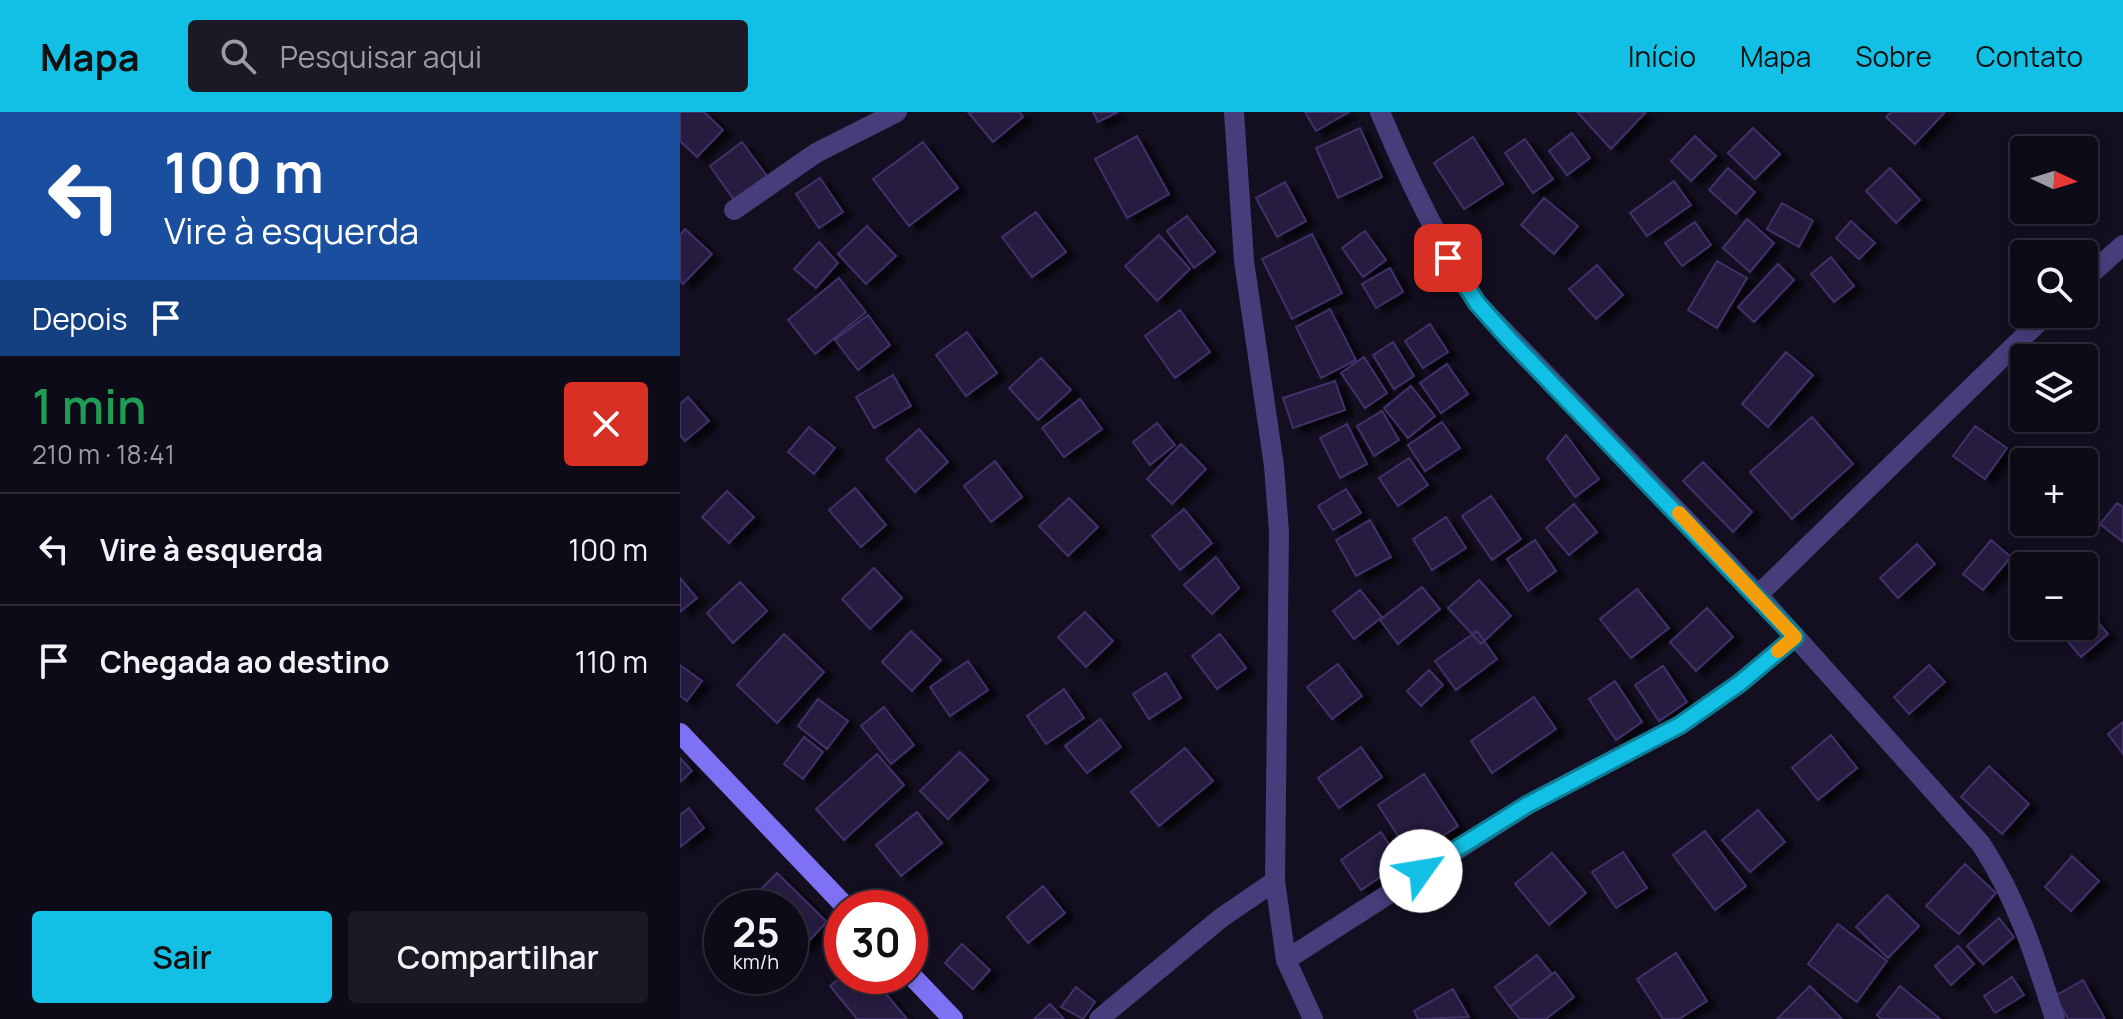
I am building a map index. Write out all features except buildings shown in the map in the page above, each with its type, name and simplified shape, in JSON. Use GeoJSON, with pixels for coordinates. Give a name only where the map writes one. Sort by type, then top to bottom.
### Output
{"type":"FeatureCollection","features":[{"type":"Feature","properties":{"kind":"street"},"geometry":{"type":"LineString","coordinates":[[734,210],[816,153],[897,112]]}},
{"type":"Feature","properties":{"kind":"street"},"geometry":{"type":"LineString","coordinates":[[1234,112],[1244,261],[1274,466],[1279,532],[1275,881],[1286,960],[1313,1019]]}},
{"type":"Feature","properties":{"kind":"street"},"geometry":{"type":"LineString","coordinates":[[1380,112],[1411,186],[1448,258],[1477,303],[1758,595],[1981,844],[2008,884],[2022,917],[2055,1019]]}},
{"type":"Feature","properties":{"kind":"street"},"geometry":{"type":"LineString","coordinates":[[2098,267],[2123,245]]}},
{"type":"Feature","properties":{"kind":"street"},"geometry":{"type":"LineString","coordinates":[[1758,595],[2033,328]]}},
{"type":"Feature","properties":{"kind":"street"},"geometry":{"type":"LineString","coordinates":[[1286,960],[1527,805],[1680,725],[1740,683],[1795,637]]}},
{"type":"Feature","properties":{"kind":"street"},"geometry":{"type":"LineString","coordinates":[[680,733],[830,890]]}},
{"type":"Feature","properties":{"kind":"street"},"geometry":{"type":"LineString","coordinates":[[1099,1019],[1221,918],[1275,881]]}},
{"type":"Feature","properties":{"kind":"street"},"geometry":{"type":"LineString","coordinates":[[928,993],[953,1019]]}},
{"type":"Feature","properties":{"kind":"slow traffic"},"geometry":{"type":"LineString","coordinates":[[1679,513],[1795,637],[1778,651]]}},
{"type":"Feature","properties":{"kind":"route"},"geometry":{"type":"LineString","coordinates":[[1421,871],[1527,805],[1568,782],[1628,756],[1680,725],[1740,683],[1795,637],[1509,339],[1477,303],[1448,258]]}}]}
